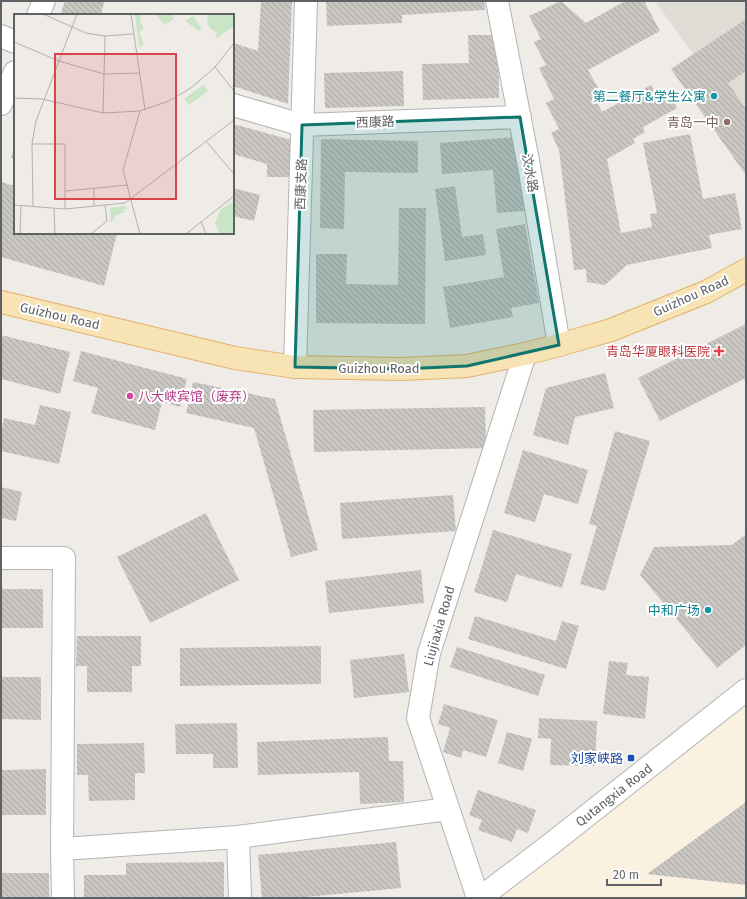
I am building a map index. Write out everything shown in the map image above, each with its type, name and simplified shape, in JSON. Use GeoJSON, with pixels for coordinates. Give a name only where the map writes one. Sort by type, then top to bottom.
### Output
{"type":"FeatureCollection","features":[{"type":"Feature","properties":{"kind":"main road","name":"Guizhou Road"},"geometry":{"type":"LineString","coordinates":[[1,302],[235,358],[295,367],[401,369],[467,366],[525,354],[559,345],[611,330],[706,292],[746,270]]}},
{"type":"Feature","properties":{"kind":"street"},"geometry":{"type":"LineString","coordinates":[[38,14],[44,1]]}},
{"type":"Feature","properties":{"kind":"street","name":"西康支路"},"geometry":{"type":"LineString","coordinates":[[295,367],[306,1]]}},
{"type":"Feature","properties":{"kind":"street","name":"汶水路"},"geometry":{"type":"LineString","coordinates":[[497,1],[530,166],[559,345]]}},
{"type":"Feature","properties":{"kind":"street"},"geometry":{"type":"LineString","coordinates":[[1,36],[14,42]]}},
{"type":"Feature","properties":{"kind":"street"},"geometry":{"type":"LineString","coordinates":[[1,104],[14,74]]}},
{"type":"Feature","properties":{"kind":"street","name":"西康路"},"geometry":{"type":"LineString","coordinates":[[234,105],[302,125],[520,117]]}},
{"type":"Feature","properties":{"kind":"street","name":"Liujiaxia Road"},"geometry":{"type":"LineString","coordinates":[[479,898],[418,718],[429,653],[525,354]]}},
{"type":"Feature","properties":{"kind":"street"},"geometry":{"type":"LineString","coordinates":[[1,558],[64,558],[63,898]]}},
{"type":"Feature","properties":{"kind":"street","name":"Qutangxia Road"},"geometry":{"type":"LineString","coordinates":[[479,898],[552,844],[746,690]]}},
{"type":"Feature","properties":{"kind":"street"},"geometry":{"type":"LineString","coordinates":[[62,849],[238,837],[448,809]]}},
{"type":"Feature","properties":{"kind":"street"},"geometry":{"type":"LineString","coordinates":[[238,837],[240,898]]}},
{"type":"Feature","properties":{"kind":"highlighted area"},"geometry":{"type":"Polygon","coordinates":[[[520,117],[559,345],[467,366],[401,369],[295,367],[302,125],[520,117]]]}},
{"type":"Feature","properties":{"kind":"shaded area","name":"青岛一中"},"geometry":{"type":"Polygon","coordinates":[[[655,1],[746,1],[746,175],[671,69],[693,54],[655,1]]]}},
{"type":"Feature","properties":{"kind":"shaded area"},"geometry":{"type":"Polygon","coordinates":[[[746,702],[746,898],[492,898],[746,702]]]}},
{"type":"Feature","properties":{"kind":"building"},"geometry":{"type":"Polygon","coordinates":[[[65,1],[105,1],[101,12],[106,14],[60,14],[65,1]]]}},
{"type":"Feature","properties":{"kind":"building"},"geometry":{"type":"Polygon","coordinates":[[[261,1],[292,1],[288,104],[234,86],[234,43],[258,51],[261,1]]]}},
{"type":"Feature","properties":{"kind":"building"},"geometry":{"type":"Polygon","coordinates":[[[326,1],[484,1],[485,10],[402,15],[402,23],[327,26],[326,1]]]}},
{"type":"Feature","properties":{"kind":"building"},"geometry":{"type":"Polygon","coordinates":[[[561,1],[586,23],[625,1],[644,1],[660,31],[588,70],[598,88],[592,92],[602,112],[651,85],[656,95],[666,89],[677,108],[643,127],[645,132],[633,139],[635,143],[607,159],[621,233],[652,227],[650,214],[657,213],[643,143],[690,134],[703,199],[735,193],[742,229],[709,235],[712,248],[627,265],[605,285],[587,282],[586,269],[574,270],[559,150],[551,133],[559,129],[546,103],[554,99],[539,68],[546,65],[534,42],[541,39],[529,16],[561,1]]]}},
{"type":"Feature","properties":{"kind":"building","name":"青岛一中"},"geometry":{"type":"Polygon","coordinates":[[[746,19],[746,71],[728,83],[746,109],[746,175],[671,69],[746,19]]]}},
{"type":"Feature","properties":{"kind":"building"},"geometry":{"type":"Polygon","coordinates":[[[468,35],[498,35],[499,98],[423,100],[422,64],[469,63],[468,35]]]}},
{"type":"Feature","properties":{"kind":"building"},"geometry":{"type":"Polygon","coordinates":[[[403,71],[404,106],[325,108],[324,73],[403,71]]]}},
{"type":"Feature","properties":{"kind":"building"},"geometry":{"type":"Polygon","coordinates":[[[234,124],[292,140],[292,177],[267,177],[267,164],[234,154],[234,124]]]}},
{"type":"Feature","properties":{"kind":"building"},"geometry":{"type":"Polygon","coordinates":[[[518,137],[524,211],[497,213],[493,170],[442,174],[440,143],[518,137]]]}},
{"type":"Feature","properties":{"kind":"building"},"geometry":{"type":"Polygon","coordinates":[[[321,139],[418,141],[418,173],[345,172],[344,229],[320,228],[321,139]]]}},
{"type":"Feature","properties":{"kind":"building"},"geometry":{"type":"Polygon","coordinates":[[[14,148],[14,160],[11,158],[14,148]]]}},
{"type":"Feature","properties":{"kind":"building"},"geometry":{"type":"Polygon","coordinates":[[[1,182],[14,186],[14,234],[117,234],[104,286],[1,257],[1,182]]]}},
{"type":"Feature","properties":{"kind":"building"},"geometry":{"type":"Polygon","coordinates":[[[455,186],[462,237],[483,234],[486,255],[445,261],[435,189],[455,186]]]}},
{"type":"Feature","properties":{"kind":"building"},"geometry":{"type":"Polygon","coordinates":[[[234,188],[260,195],[254,221],[234,216],[234,188]]]}},
{"type":"Feature","properties":{"kind":"building"},"geometry":{"type":"Polygon","coordinates":[[[399,208],[426,208],[425,324],[316,323],[316,254],[347,254],[346,284],[398,285],[399,208]]]}},
{"type":"Feature","properties":{"kind":"building"},"geometry":{"type":"Polygon","coordinates":[[[525,224],[539,303],[511,308],[513,317],[450,328],[443,287],[504,277],[496,229],[525,224]]]}},
{"type":"Feature","properties":{"kind":"building","name":"青岛华厦眼科医院"},"geometry":{"type":"Polygon","coordinates":[[[746,324],[746,378],[660,421],[638,378],[746,324]]]}},
{"type":"Feature","properties":{"kind":"building"},"geometry":{"type":"Polygon","coordinates":[[[1,335],[70,352],[60,394],[1,379],[1,335]]]}},
{"type":"Feature","properties":{"kind":"building","name":"八大峡宾馆（废弃）"},"geometry":{"type":"Polygon","coordinates":[[[81,351],[187,379],[180,407],[162,402],[155,430],[91,413],[98,388],[73,381],[81,351]]]}},
{"type":"Feature","properties":{"kind":"building"},"geometry":{"type":"Polygon","coordinates":[[[605,373],[614,408],[575,417],[568,445],[533,435],[546,388],[605,373]]]}},
{"type":"Feature","properties":{"kind":"building"},"geometry":{"type":"Polygon","coordinates":[[[193,382],[275,399],[318,550],[291,557],[254,428],[186,413],[193,382]]]}},
{"type":"Feature","properties":{"kind":"building"},"geometry":{"type":"Polygon","coordinates":[[[40,405],[71,412],[59,464],[1,451],[1,433],[4,418],[35,425],[40,405]]]}},
{"type":"Feature","properties":{"kind":"building"},"geometry":{"type":"Polygon","coordinates":[[[485,407],[486,448],[314,452],[313,410],[485,407]]]}},
{"type":"Feature","properties":{"kind":"building"},"geometry":{"type":"Polygon","coordinates":[[[615,431],[650,441],[605,591],[580,584],[597,526],[589,524],[615,431]]]}},
{"type":"Feature","properties":{"kind":"building"},"geometry":{"type":"Polygon","coordinates":[[[523,450],[588,470],[578,504],[544,494],[535,522],[504,513],[523,450]]]}},
{"type":"Feature","properties":{"kind":"building"},"geometry":{"type":"Polygon","coordinates":[[[1,487],[22,492],[16,521],[1,518],[1,487]]]}},
{"type":"Feature","properties":{"kind":"building"},"geometry":{"type":"Polygon","coordinates":[[[453,495],[456,531],[342,539],[340,503],[453,495]]]}},
{"type":"Feature","properties":{"kind":"building"},"geometry":{"type":"Polygon","coordinates":[[[206,513],[239,580],[150,623],[117,557],[206,513]]]}},
{"type":"Feature","properties":{"kind":"building"},"geometry":{"type":"Polygon","coordinates":[[[493,530],[572,554],[562,588],[516,574],[507,602],[474,592],[493,530]]]}},
{"type":"Feature","properties":{"kind":"building","name":"中和广场"},"geometry":{"type":"Polygon","coordinates":[[[746,534],[746,645],[717,668],[640,575],[654,547],[732,545],[746,534]]]}},
{"type":"Feature","properties":{"kind":"building"},"geometry":{"type":"Polygon","coordinates":[[[421,570],[424,603],[329,613],[325,581],[421,570]]]}},
{"type":"Feature","properties":{"kind":"building"},"geometry":{"type":"Polygon","coordinates":[[[1,589],[43,589],[43,628],[1,628],[1,589]]]}},
{"type":"Feature","properties":{"kind":"building"},"geometry":{"type":"Polygon","coordinates":[[[475,616],[556,641],[562,621],[579,626],[566,669],[468,639],[475,616]]]}},
{"type":"Feature","properties":{"kind":"building"},"geometry":{"type":"Polygon","coordinates":[[[77,636],[141,636],[141,666],[132,666],[132,692],[87,692],[87,666],[76,666],[77,636]]]}},
{"type":"Feature","properties":{"kind":"building"},"geometry":{"type":"Polygon","coordinates":[[[321,646],[321,684],[180,686],[180,648],[321,646]]]}},
{"type":"Feature","properties":{"kind":"building"},"geometry":{"type":"Polygon","coordinates":[[[457,647],[545,675],[538,696],[450,667],[457,647]]]}},
{"type":"Feature","properties":{"kind":"building"},"geometry":{"type":"Polygon","coordinates":[[[404,654],[409,692],[354,698],[350,660],[404,654]]]}},
{"type":"Feature","properties":{"kind":"building"},"geometry":{"type":"Polygon","coordinates":[[[609,661],[628,663],[626,675],[649,677],[645,719],[603,714],[609,661]]]}},
{"type":"Feature","properties":{"kind":"building"},"geometry":{"type":"Polygon","coordinates":[[[1,677],[41,677],[41,720],[1,719],[1,677]]]}},
{"type":"Feature","properties":{"kind":"building"},"geometry":{"type":"Polygon","coordinates":[[[444,704],[498,720],[486,757],[463,750],[461,758],[443,752],[450,728],[438,724],[444,704]]]}},
{"type":"Feature","properties":{"kind":"building"},"geometry":{"type":"Polygon","coordinates":[[[539,718],[597,721],[595,766],[550,765],[551,739],[538,738],[539,718]]]}},
{"type":"Feature","properties":{"kind":"building"},"geometry":{"type":"Polygon","coordinates":[[[237,723],[238,768],[213,768],[213,754],[176,754],[175,724],[237,723]]]}},
{"type":"Feature","properties":{"kind":"building"},"geometry":{"type":"Polygon","coordinates":[[[507,732],[532,739],[523,771],[498,763],[507,732]]]}},
{"type":"Feature","properties":{"kind":"building"},"geometry":{"type":"Polygon","coordinates":[[[388,737],[389,761],[403,761],[404,802],[360,804],[359,772],[258,775],[257,742],[388,737]]]}},
{"type":"Feature","properties":{"kind":"building"},"geometry":{"type":"Polygon","coordinates":[[[144,743],[145,773],[135,773],[135,800],[89,801],[88,775],[77,775],[77,744],[144,743]]]}},
{"type":"Feature","properties":{"kind":"building"},"geometry":{"type":"Polygon","coordinates":[[[46,769],[46,815],[1,815],[1,770],[46,769]]]}},
{"type":"Feature","properties":{"kind":"building"},"geometry":{"type":"Polygon","coordinates":[[[478,790],[536,810],[528,833],[517,829],[512,842],[478,830],[482,820],[469,815],[478,790]]]}},
{"type":"Feature","properties":{"kind":"building"},"geometry":{"type":"Polygon","coordinates":[[[746,802],[746,885],[647,874],[746,802]]]}},
{"type":"Feature","properties":{"kind":"building"},"geometry":{"type":"Polygon","coordinates":[[[396,842],[401,888],[295,898],[262,898],[258,855],[396,842]]]}},
{"type":"Feature","properties":{"kind":"building"},"geometry":{"type":"Polygon","coordinates":[[[224,862],[224,898],[84,898],[84,875],[126,875],[126,863],[224,862]]]}},
{"type":"Feature","properties":{"kind":"building"},"geometry":{"type":"Polygon","coordinates":[[[1,873],[49,873],[49,898],[1,898],[1,873]]]}},
{"type":"Feature","properties":{"kind":"place","name":"第二餐厅&学生公寓"},"geometry":{"type":"Point","coordinates":[714,96]}},
{"type":"Feature","properties":{"kind":"place","name":"青岛一中"},"geometry":{"type":"Point","coordinates":[727,122]}},
{"type":"Feature","properties":{"kind":"place","name":"青岛华厦眼科医院"},"geometry":{"type":"Point","coordinates":[719,351]}},
{"type":"Feature","properties":{"kind":"place","name":"八大峡宾馆（废弃）"},"geometry":{"type":"Point","coordinates":[130,396]}},
{"type":"Feature","properties":{"kind":"place","name":"中和广场"},"geometry":{"type":"Point","coordinates":[708,610]}},
{"type":"Feature","properties":{"kind":"place","name":"刘家峡路"},"geometry":{"type":"Point","coordinates":[631,758]}}]}
